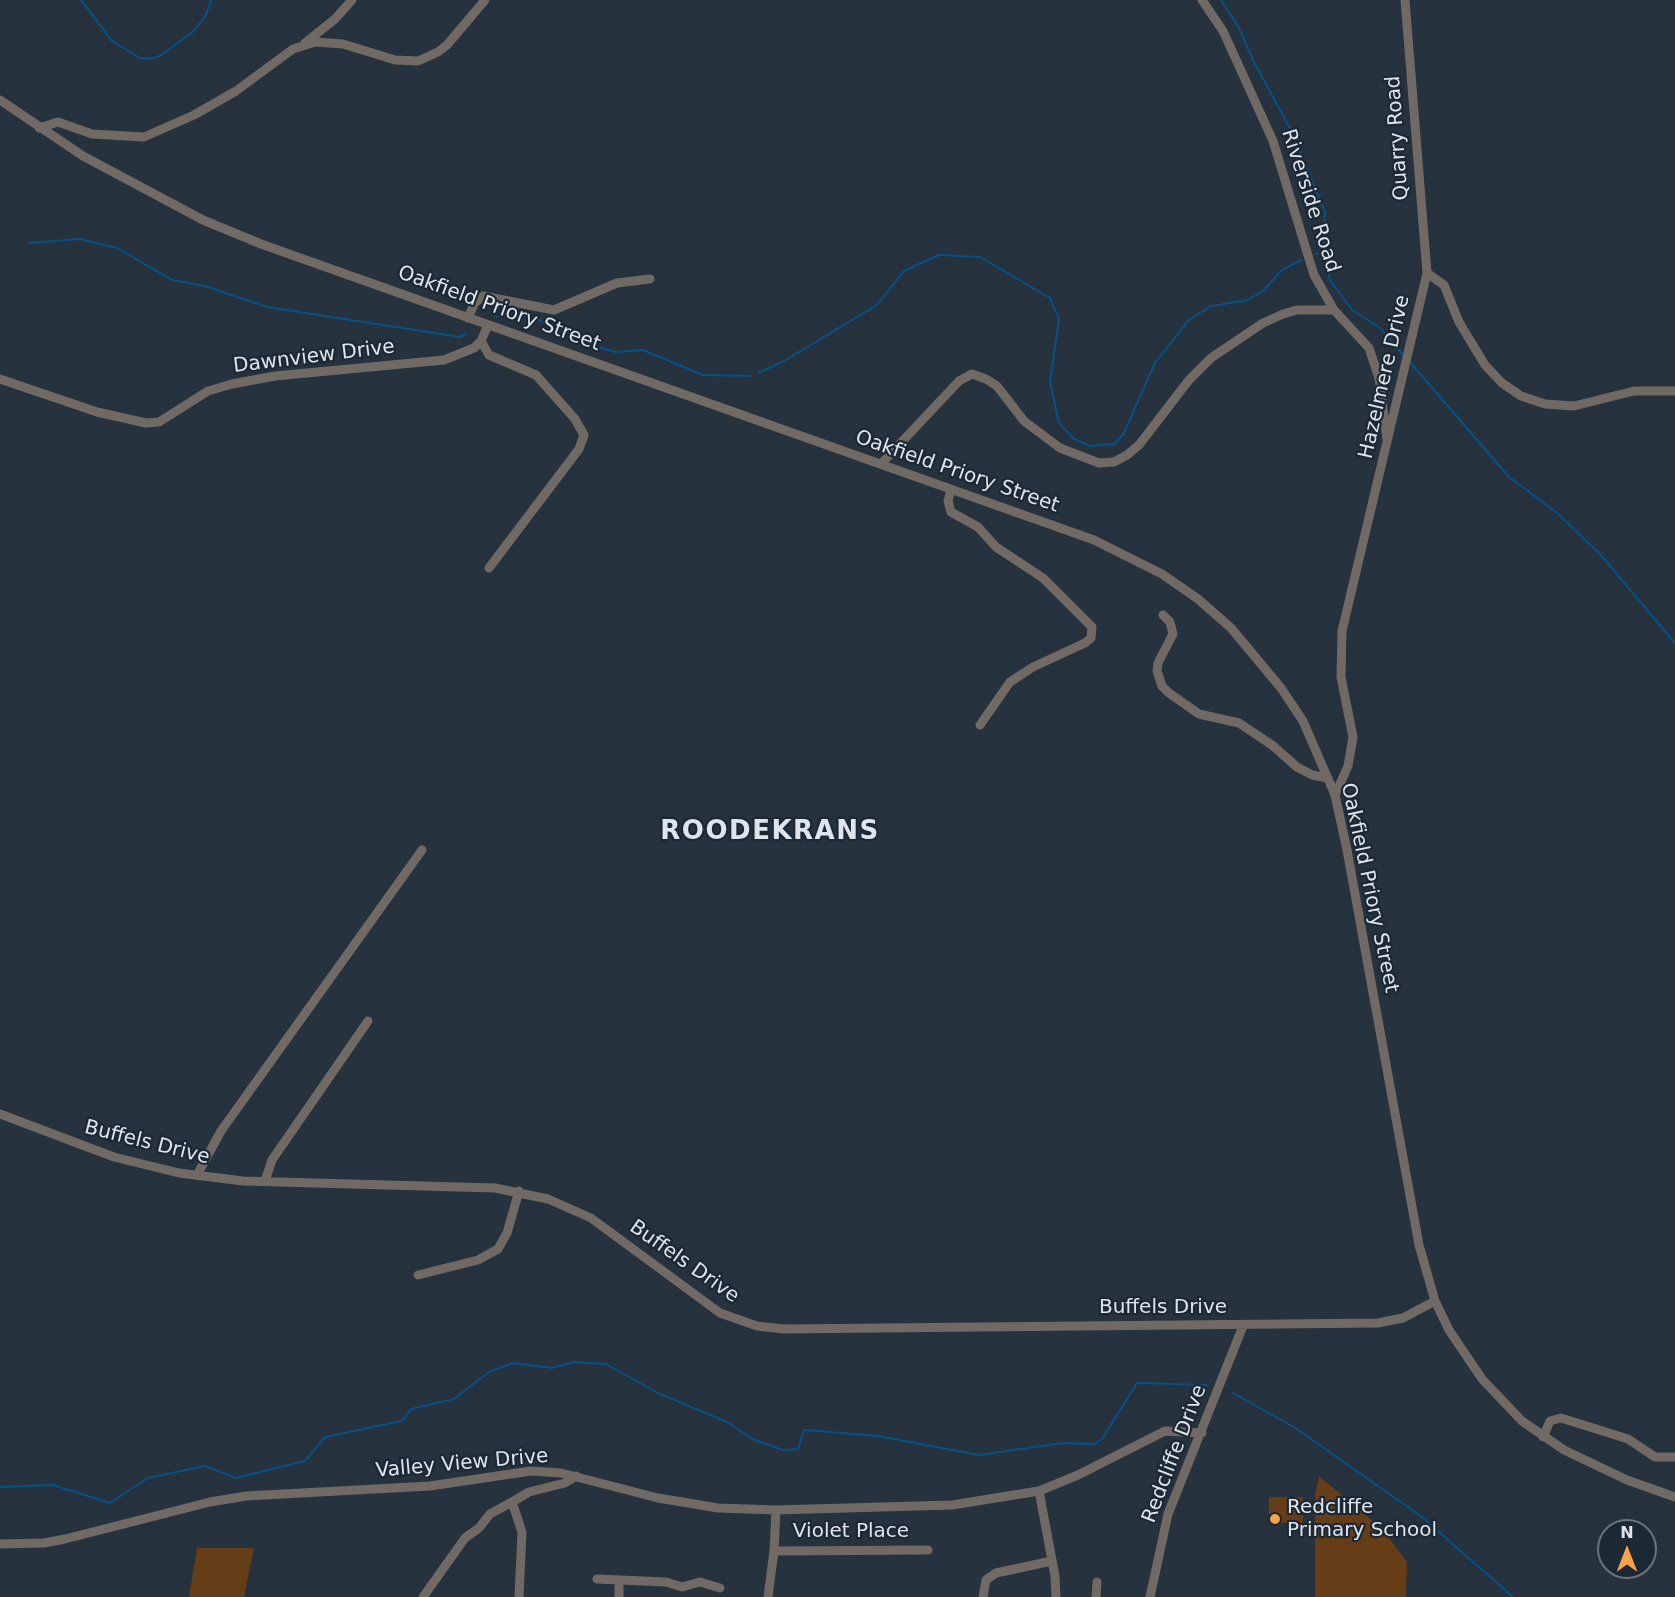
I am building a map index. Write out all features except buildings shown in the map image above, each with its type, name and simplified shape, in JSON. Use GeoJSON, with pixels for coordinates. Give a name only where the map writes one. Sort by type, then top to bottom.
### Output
{"type":"FeatureCollection","features":[{"type":"Feature","properties":{"kind":"street"},"geometry":{"type":"LineString","coordinates":[[39,129],[58,122],[92,134],[144,136],[194,115],[236,91],[303,45],[335,19],[352,0]]}},
{"type":"Feature","properties":{"kind":"street"},"geometry":{"type":"LineString","coordinates":[[303,45],[315,42],[337,43],[395,60],[418,61],[447,45],[485,0]]}},
{"type":"Feature","properties":{"kind":"street","name":"Riverside Road"},"geometry":{"type":"LineString","coordinates":[[1202,0],[1223,31],[1273,141],[1314,275],[1334,310],[1360,336],[1375,364],[1388,445]]}},
{"type":"Feature","properties":{"kind":"street","name":"Quarry Road"},"geometry":{"type":"LineString","coordinates":[[1405,0],[1427,273]]}},
{"type":"Feature","properties":{"kind":"street","name":"Oakfield Priory Street"},"geometry":{"type":"LineString","coordinates":[[0,100],[39,129],[118,177],[203,220],[261,244],[1094,540],[1127,554],[1198,599],[1232,628],[1281,688],[1303,722],[1335,795],[1419,1245],[1435,1301],[1454,1337],[1482,1379],[1503,1404],[1543,1437],[1596,1466],[1675,1497]]}},
{"type":"Feature","properties":{"kind":"street","name":"Hazelmere Drive"},"geometry":{"type":"LineString","coordinates":[[1335,795],[1348,766],[1353,737],[1341,677],[1342,632],[1427,273],[1444,285],[1460,322],[1485,365],[1502,383],[1521,396],[1545,404],[1574,406],[1635,391],[1675,391]]}},
{"type":"Feature","properties":{"kind":"street"},"geometry":{"type":"LineString","coordinates":[[468,318],[474,304],[483,296],[554,310],[617,283],[650,279]]}},
{"type":"Feature","properties":{"kind":"street"},"geometry":{"type":"LineString","coordinates":[[881,464],[958,381],[972,374],[997,386],[1024,421],[1060,448],[1099,463],[1114,462],[1127,455],[1139,444],[1189,380],[1210,358],[1230,344],[1263,323],[1283,314],[1297,310],[1334,310]]}},
{"type":"Feature","properties":{"kind":"street"},"geometry":{"type":"LineString","coordinates":[[488,325],[481,341],[489,355],[536,375],[575,419],[584,435],[579,449],[489,568]]}},
{"type":"Feature","properties":{"kind":"street","name":"Dawnview Drive"},"geometry":{"type":"LineString","coordinates":[[0,379],[97,412],[146,423],[159,422],[208,392],[232,384],[275,376],[444,360],[462,355],[481,341]]}},
{"type":"Feature","properties":{"kind":"street"},"geometry":{"type":"LineString","coordinates":[[951,489],[948,501],[951,513],[978,527],[996,547],[1043,578],[1092,627],[1093,633],[1085,643],[1033,667],[1010,682],[980,725]]}},
{"type":"Feature","properties":{"kind":"street"},"geometry":{"type":"LineString","coordinates":[[1162,615],[1170,622],[1173,634],[1158,663],[1157,671],[1162,686],[1169,693],[1199,714],[1239,723],[1297,767],[1312,775],[1328,778]]}},
{"type":"Feature","properties":{"kind":"street"},"geometry":{"type":"LineString","coordinates":[[196,1175],[220,1131],[422,850]]}},
{"type":"Feature","properties":{"kind":"street"},"geometry":{"type":"LineString","coordinates":[[266,1181],[272,1160],[368,1021]]}},
{"type":"Feature","properties":{"kind":"street","name":"Buffels Drive"},"geometry":{"type":"LineString","coordinates":[[0,1114],[114,1157],[196,1175],[266,1181],[448,1186],[519,1191],[549,1198],[591,1218],[705,1304],[736,1320],[756,1326],[794,1329],[1243,1326],[1392,1321],[1435,1301]]}},
{"type":"Feature","properties":{"kind":"street"},"geometry":{"type":"LineString","coordinates":[[418,1275],[478,1260],[498,1249],[507,1233],[519,1191]]}},
{"type":"Feature","properties":{"kind":"street","name":"Redcliffe Drive"},"geometry":{"type":"LineString","coordinates":[[1150,1597],[1168,1514],[1243,1326]]}},
{"type":"Feature","properties":{"kind":"street"},"geometry":{"type":"LineString","coordinates":[[1543,1437],[1550,1421],[1561,1418],[1628,1439],[1655,1457],[1675,1457]]}},
{"type":"Feature","properties":{"kind":"street","name":"Valley View Drive"},"geometry":{"type":"LineString","coordinates":[[0,1544],[44,1543],[65,1539],[210,1502],[246,1496],[430,1486],[531,1472],[576,1476],[693,1505],[776,1510],[952,1505],[1039,1491],[1078,1475],[1165,1431],[1202,1433]]}},
{"type":"Feature","properties":{"kind":"street"},"geometry":{"type":"LineString","coordinates":[[423,1597],[460,1543],[479,1528],[490,1514],[529,1492],[565,1483],[576,1476]]}},
{"type":"Feature","properties":{"kind":"street"},"geometry":{"type":"LineString","coordinates":[[1039,1491],[1056,1597]]}},
{"type":"Feature","properties":{"kind":"street"},"geometry":{"type":"LineString","coordinates":[[512,1502],[522,1532],[519,1597]]}},
{"type":"Feature","properties":{"kind":"street"},"geometry":{"type":"LineString","coordinates":[[768,1597],[776,1510]]}},
{"type":"Feature","properties":{"kind":"street","name":"Violet Place"},"geometry":{"type":"LineString","coordinates":[[774,1551],[928,1550]]}},
{"type":"Feature","properties":{"kind":"street"},"geometry":{"type":"LineString","coordinates":[[983,1597],[986,1580],[996,1572],[1052,1561]]}},
{"type":"Feature","properties":{"kind":"street"},"geometry":{"type":"LineString","coordinates":[[597,1579],[666,1582],[682,1587],[700,1582],[720,1588]]}},
{"type":"Feature","properties":{"kind":"street"},"geometry":{"type":"LineString","coordinates":[[619,1581],[619,1597]]}},
{"type":"Feature","properties":{"kind":"street"},"geometry":{"type":"LineString","coordinates":[[1096,1597],[1097,1582]]}},
{"type":"Feature","properties":{"kind":"street"},"geometry":{"type":"LineString","coordinates":[[682,1587],[685,1597]]}},
{"type":"Feature","properties":{"kind":"shaded area"},"geometry":{"type":"Polygon","coordinates":[[[1319,1476],[1383,1530],[1407,1562],[1406,1597],[1315,1597],[1315,1495],[1319,1476]]]}},
{"type":"Feature","properties":{"kind":"shaded area"},"geometry":{"type":"Polygon","coordinates":[[[1269,1497],[1303,1497],[1303,1523],[1269,1523],[1269,1497]]]}},
{"type":"Feature","properties":{"kind":"shaded area"},"geometry":{"type":"Polygon","coordinates":[[[197,1548],[254,1548],[244,1597],[189,1597],[197,1548]]]}},
{"type":"Feature","properties":{"kind":"waterway"},"geometry":{"type":"LineString","coordinates":[[81,0],[112,41],[140,58],[149,59],[160,56],[194,31],[206,15],[211,0]]}},
{"type":"Feature","properties":{"kind":"waterway"},"geometry":{"type":"LineString","coordinates":[[1221,0],[1238,26],[1254,62],[1292,132],[1325,212],[1324,245],[1330,280],[1352,310],[1380,328],[1403,355]]}},
{"type":"Feature","properties":{"kind":"waterway"},"geometry":{"type":"LineString","coordinates":[[30,243],[80,239],[117,248],[172,280],[205,286],[267,307],[460,337],[466,334]]}},
{"type":"Feature","properties":{"kind":"waterway"},"geometry":{"type":"LineString","coordinates":[[1316,254],[1325,252]]}},
{"type":"Feature","properties":{"kind":"waterway"},"geometry":{"type":"LineString","coordinates":[[758,373],[784,361],[877,305],[904,271],[939,255],[980,257],[1050,298],[1059,319],[1050,382],[1059,423],[1074,439],[1090,446],[1114,444],[1123,435],[1155,363],[1189,320],[1211,306],[1248,300],[1264,290],[1282,270],[1301,260]]}},
{"type":"Feature","properties":{"kind":"waterway"},"geometry":{"type":"LineString","coordinates":[[496,317],[505,314],[531,317],[566,331],[581,342],[615,352],[643,350],[703,375],[750,376]]}},
{"type":"Feature","properties":{"kind":"waterway"},"geometry":{"type":"LineString","coordinates":[[1409,361],[1509,477],[1556,512],[1600,554],[1675,643]]}},
{"type":"Feature","properties":{"kind":"waterway"},"geometry":{"type":"LineString","coordinates":[[0,1487],[53,1485],[110,1503],[148,1478],[205,1466],[236,1478],[305,1461],[325,1437],[402,1421],[411,1409],[454,1399],[489,1372],[513,1363],[552,1368],[574,1362],[606,1364],[658,1393],[729,1423],[752,1439],[783,1450],[798,1449],[804,1430],[878,1436],[979,1455],[1063,1443],[1095,1444],[1102,1439],[1137,1383],[1207,1385]]}},
{"type":"Feature","properties":{"kind":"waterway"},"geometry":{"type":"LineString","coordinates":[[1233,1393],[1294,1427],[1422,1517],[1513,1597]]}},
{"type":"Feature","properties":{"kind":"place","name":"Redcliffe Primary School"},"geometry":{"type":"Point","coordinates":[1275,1519]}},
{"type":"Feature","properties":{"kind":"district","name":"ROODEKRANS"},"geometry":{"type":"Point","coordinates":[770,832]}}]}
